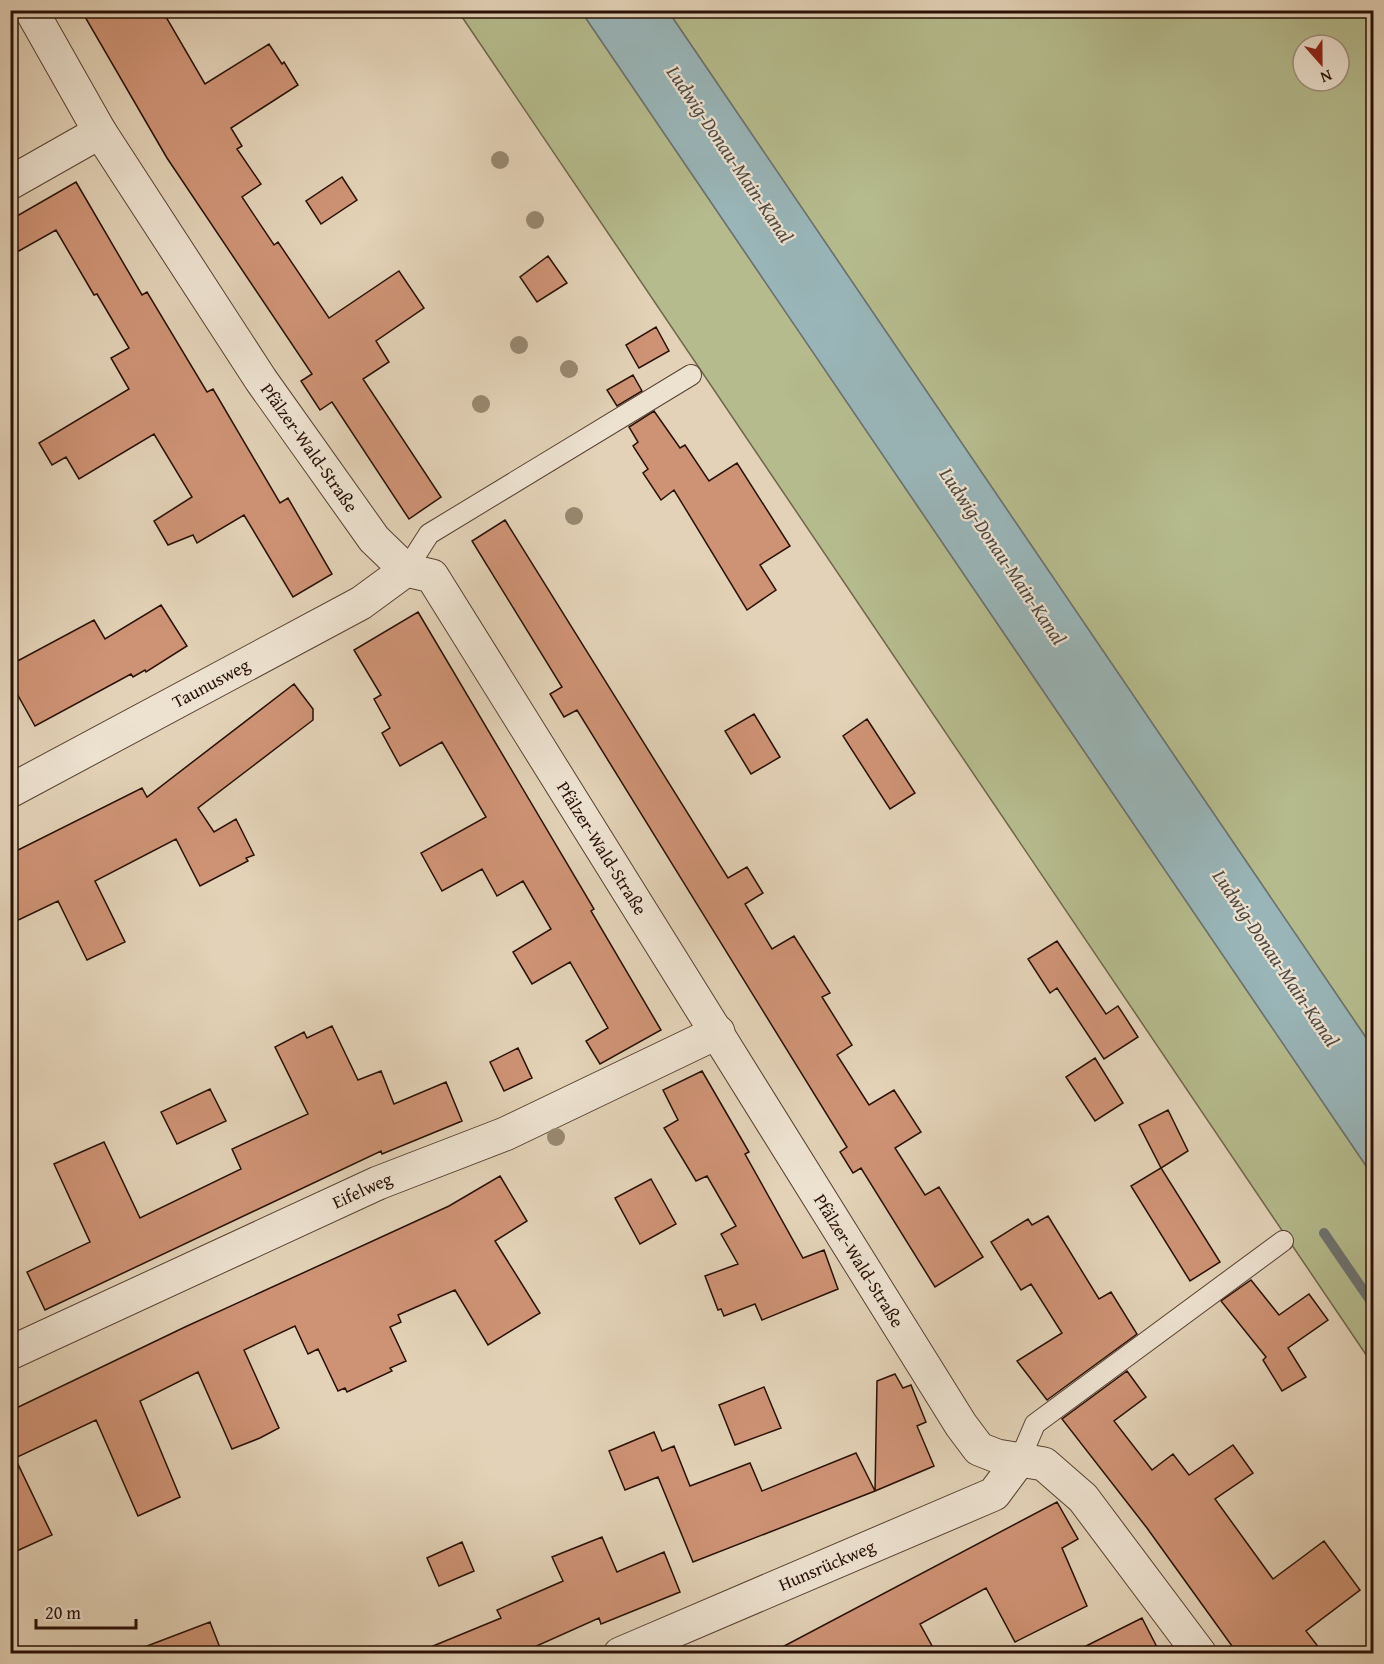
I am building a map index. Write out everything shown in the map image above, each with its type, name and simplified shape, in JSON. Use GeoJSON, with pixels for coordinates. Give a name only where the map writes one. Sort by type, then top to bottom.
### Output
{"type":"FeatureCollection","features":[{"type":"Feature","properties":{"kind":"street","name":"Pfälzer-Wald-Straße"},"geometry":{"type":"LineString","coordinates":[[31,10],[100,132],[268,389],[374,539],[406,570],[432,576],[961,1425],[979,1449],[1044,1464],[1083,1498],[1200,1653]]}},
{"type":"Feature","properties":{"kind":"street"},"geometry":{"type":"LineString","coordinates":[[10,183],[100,132]]}},
{"type":"Feature","properties":{"kind":"street","name":"Taunusweg"},"geometry":{"type":"LineString","coordinates":[[10,791],[361,603],[406,570]]}},
{"type":"Feature","properties":{"kind":"street","name":"Eifelweg"},"geometry":{"type":"LineString","coordinates":[[10,1353],[378,1183],[505,1134],[718,1032]]}},
{"type":"Feature","properties":{"kind":"street","name":"Hunsrückweg"},"geometry":{"type":"LineString","coordinates":[[620,1653],[994,1494],[1020,1459]]}},
{"type":"Feature","properties":{"kind":"lane"},"geometry":{"type":"LineString","coordinates":[[406,570],[429,534],[691,375]]}},
{"type":"Feature","properties":{"kind":"lane"},"geometry":{"type":"LineString","coordinates":[[1020,1459],[1035,1424],[1282,1241]]}},
{"type":"Feature","properties":{"kind":"green space"},"geometry":{"type":"Polygon","coordinates":[[[458,11],[581,11],[1373,1176],[1373,1365],[458,11]]]}},
{"type":"Feature","properties":{"kind":"green space"},"geometry":{"type":"Polygon","coordinates":[[[668,11],[1373,11],[1373,1048],[668,11]]]}},
{"type":"Feature","properties":{"kind":"water","name":"Ludwig-Donau-Main-Kanal"},"geometry":{"type":"Polygon","coordinates":[[[581,11],[668,11],[1373,1048],[1373,1176],[581,11]]]}},
{"type":"Feature","properties":{"kind":"building"},"geometry":{"type":"Polygon","coordinates":[[[81,10],[162,10],[205,84],[269,44],[282,64],[284,62],[298,85],[231,128],[242,146],[237,149],[261,184],[242,197],[274,245],[278,242],[329,318],[399,271],[424,308],[376,341],[389,362],[363,379],[441,497],[409,519],[332,402],[320,410],[301,381],[312,374],[167,158],[81,10]]]}},
{"type":"Feature","properties":{"kind":"building"},"geometry":{"type":"Polygon","coordinates":[[[342,177],[357,200],[321,224],[306,201],[342,177]]]}},
{"type":"Feature","properties":{"kind":"building"},"geometry":{"type":"Polygon","coordinates":[[[76,182],[142,295],[147,292],[207,392],[213,389],[280,503],[288,498],[332,574],[293,597],[244,515],[197,543],[193,535],[168,545],[154,521],[192,497],[154,434],[79,479],[66,457],[52,465],[39,443],[129,389],[111,358],[129,348],[97,294],[94,295],[56,230],[10,256],[10,220],[76,182]]]}},
{"type":"Feature","properties":{"kind":"building"},"geometry":{"type":"Polygon","coordinates":[[[548,256],[567,283],[537,302],[520,277],[548,256]]]}},
{"type":"Feature","properties":{"kind":"building"},"geometry":{"type":"Polygon","coordinates":[[[656,327],[669,351],[639,368],[626,345],[656,327]]]}},
{"type":"Feature","properties":{"kind":"building"},"geometry":{"type":"Polygon","coordinates":[[[633,375],[642,391],[617,406],[607,390],[633,375]]]}},
{"type":"Feature","properties":{"kind":"building"},"geometry":{"type":"Polygon","coordinates":[[[654,411],[680,448],[685,445],[709,481],[737,463],[790,546],[760,565],[776,590],[747,610],[674,490],[661,500],[643,473],[648,469],[633,446],[638,442],[629,427],[654,411]]]}},
{"type":"Feature","properties":{"kind":"building"},"geometry":{"type":"Polygon","coordinates":[[[505,520],[728,878],[747,867],[763,893],[745,904],[772,949],[794,936],[830,993],[822,997],[852,1045],[837,1055],[869,1105],[894,1090],[921,1132],[895,1148],[925,1195],[939,1187],[983,1257],[935,1287],[861,1168],[853,1173],[840,1152],[847,1147],[577,710],[564,717],[550,694],[562,687],[472,541],[505,520]]]}},
{"type":"Feature","properties":{"kind":"building"},"geometry":{"type":"Polygon","coordinates":[[[161,605],[187,646],[146,672],[145,670],[133,677],[131,674],[35,726],[10,681],[10,665],[94,620],[105,639],[161,605]]]}},
{"type":"Feature","properties":{"kind":"building"},"geometry":{"type":"Polygon","coordinates":[[[418,612],[594,909],[591,911],[661,1030],[600,1064],[586,1041],[608,1028],[570,962],[532,984],[513,952],[551,929],[523,881],[497,896],[482,869],[442,891],[421,853],[486,817],[442,742],[400,766],[382,733],[390,728],[374,699],[381,695],[354,650],[418,612]]]}},
{"type":"Feature","properties":{"kind":"building"},"geometry":{"type":"Polygon","coordinates":[[[294,684],[313,709],[313,720],[198,808],[214,832],[236,819],[254,855],[246,858],[248,861],[200,886],[176,839],[95,881],[125,942],[87,960],[58,901],[10,924],[10,854],[142,788],[147,797],[294,684]]]}},
{"type":"Feature","properties":{"kind":"building"},"geometry":{"type":"Polygon","coordinates":[[[754,714],[780,757],[751,774],[725,731],[754,714]]]}},
{"type":"Feature","properties":{"kind":"building"},"geometry":{"type":"Polygon","coordinates":[[[867,719],[915,793],[890,809],[843,736],[867,719]]]}},
{"type":"Feature","properties":{"kind":"building"},"geometry":{"type":"Polygon","coordinates":[[[1057,941],[1106,1014],[1118,1006],[1138,1037],[1104,1059],[1057,988],[1050,993],[1028,959],[1057,941]]]}},
{"type":"Feature","properties":{"kind":"building"},"geometry":{"type":"Polygon","coordinates":[[[332,1026],[358,1080],[381,1071],[394,1104],[446,1082],[462,1121],[382,1154],[381,1151],[45,1310],[27,1272],[90,1242],[54,1164],[104,1142],[140,1218],[241,1169],[232,1149],[308,1114],[275,1047],[304,1032],[307,1038],[332,1026]]]}},
{"type":"Feature","properties":{"kind":"building"},"geometry":{"type":"Polygon","coordinates":[[[518,1048],[532,1078],[504,1091],[490,1062],[518,1048]]]}},
{"type":"Feature","properties":{"kind":"building"},"geometry":{"type":"Polygon","coordinates":[[[1095,1058],[1123,1103],[1095,1121],[1066,1077],[1095,1058]]]}},
{"type":"Feature","properties":{"kind":"building"},"geometry":{"type":"Polygon","coordinates":[[[702,1071],[749,1152],[745,1154],[803,1258],[824,1250],[838,1289],[762,1320],[755,1304],[724,1316],[721,1309],[718,1310],[705,1276],[738,1264],[721,1234],[736,1226],[707,1176],[696,1181],[664,1128],[678,1120],[663,1090],[702,1071]]]}},
{"type":"Feature","properties":{"kind":"building"},"geometry":{"type":"Polygon","coordinates":[[[210,1089],[226,1121],[177,1144],[161,1112],[210,1089]]]}},
{"type":"Feature","properties":{"kind":"building"},"geometry":{"type":"Polygon","coordinates":[[[1168,1110],[1188,1151],[1161,1168],[1139,1125],[1168,1110]]]}},
{"type":"Feature","properties":{"kind":"building"},"geometry":{"type":"Polygon","coordinates":[[[1161,1168],[1220,1262],[1190,1281],[1131,1186],[1161,1168]]]}},
{"type":"Feature","properties":{"kind":"building"},"geometry":{"type":"Polygon","coordinates":[[[500,1176],[527,1221],[495,1241],[540,1313],[488,1345],[455,1290],[398,1315],[401,1322],[390,1327],[406,1361],[390,1368],[392,1371],[347,1392],[345,1388],[338,1391],[318,1349],[308,1354],[295,1326],[244,1350],[279,1428],[260,1438],[232,1449],[198,1372],[140,1401],[180,1497],[138,1516],[96,1420],[15,1458],[52,1535],[10,1554],[10,1411],[185,1327],[449,1206],[500,1176]]]}},
{"type":"Feature","properties":{"kind":"building"},"geometry":{"type":"Polygon","coordinates":[[[651,1179],[676,1224],[640,1244],[615,1198],[651,1179]]]}},
{"type":"Feature","properties":{"kind":"building"},"geometry":{"type":"Polygon","coordinates":[[[1048,1216],[1099,1299],[1111,1292],[1137,1334],[1047,1400],[1017,1361],[1062,1333],[1031,1284],[1021,1290],[991,1242],[1028,1219],[1032,1225],[1048,1216]]]}},
{"type":"Feature","properties":{"kind":"building"},"geometry":{"type":"Polygon","coordinates":[[[1251,1280],[1279,1315],[1309,1294],[1328,1320],[1288,1348],[1306,1377],[1282,1391],[1263,1360],[1266,1357],[1221,1301],[1251,1280]]]}},
{"type":"Feature","properties":{"kind":"building"},"geometry":{"type":"Polygon","coordinates":[[[1127,1371],[1146,1397],[1114,1421],[1152,1470],[1173,1454],[1189,1475],[1233,1445],[1253,1473],[1215,1499],[1273,1579],[1324,1541],[1360,1590],[1306,1631],[1323,1653],[1237,1653],[1147,1528],[1062,1419],[1127,1371]]]}},
{"type":"Feature","properties":{"kind":"building"},"geometry":{"type":"Polygon","coordinates":[[[895,1374],[903,1388],[911,1385],[926,1422],[917,1426],[934,1466],[875,1491],[877,1381],[895,1374]]]}},
{"type":"Feature","properties":{"kind":"building"},"geometry":{"type":"Polygon","coordinates":[[[764,1387],[781,1428],[735,1445],[719,1405],[764,1387]]]}},
{"type":"Feature","properties":{"kind":"building"},"geometry":{"type":"Polygon","coordinates":[[[654,1432],[662,1451],[674,1446],[690,1486],[750,1463],[762,1491],[856,1453],[875,1491],[693,1562],[658,1477],[625,1490],[609,1451],[654,1432]]]}},
{"type":"Feature","properties":{"kind":"building"},"geometry":{"type":"Polygon","coordinates":[[[1057,1502],[1078,1539],[1062,1548],[1087,1606],[1015,1642],[986,1588],[920,1624],[936,1653],[771,1653],[1057,1502]]]}},
{"type":"Feature","properties":{"kind":"building"},"geometry":{"type":"Polygon","coordinates":[[[602,1537],[617,1572],[664,1552],[680,1592],[601,1624],[599,1618],[521,1653],[416,1653],[501,1618],[497,1610],[563,1581],[552,1557],[602,1537]]]}},
{"type":"Feature","properties":{"kind":"building"},"geometry":{"type":"Polygon","coordinates":[[[462,1542],[474,1571],[439,1586],[427,1558],[462,1542]]]}},
{"type":"Feature","properties":{"kind":"building"},"geometry":{"type":"Polygon","coordinates":[[[1142,1618],[1160,1653],[1072,1653],[1142,1618]]]}},
{"type":"Feature","properties":{"kind":"building"},"geometry":{"type":"Polygon","coordinates":[[[210,1622],[222,1653],[135,1653],[134,1651],[210,1622]]]}},
{"type":"Feature","properties":{"kind":"waterway"},"geometry":{"type":"LineString","coordinates":[[1324,1233],[1374,1306]]}}]}
